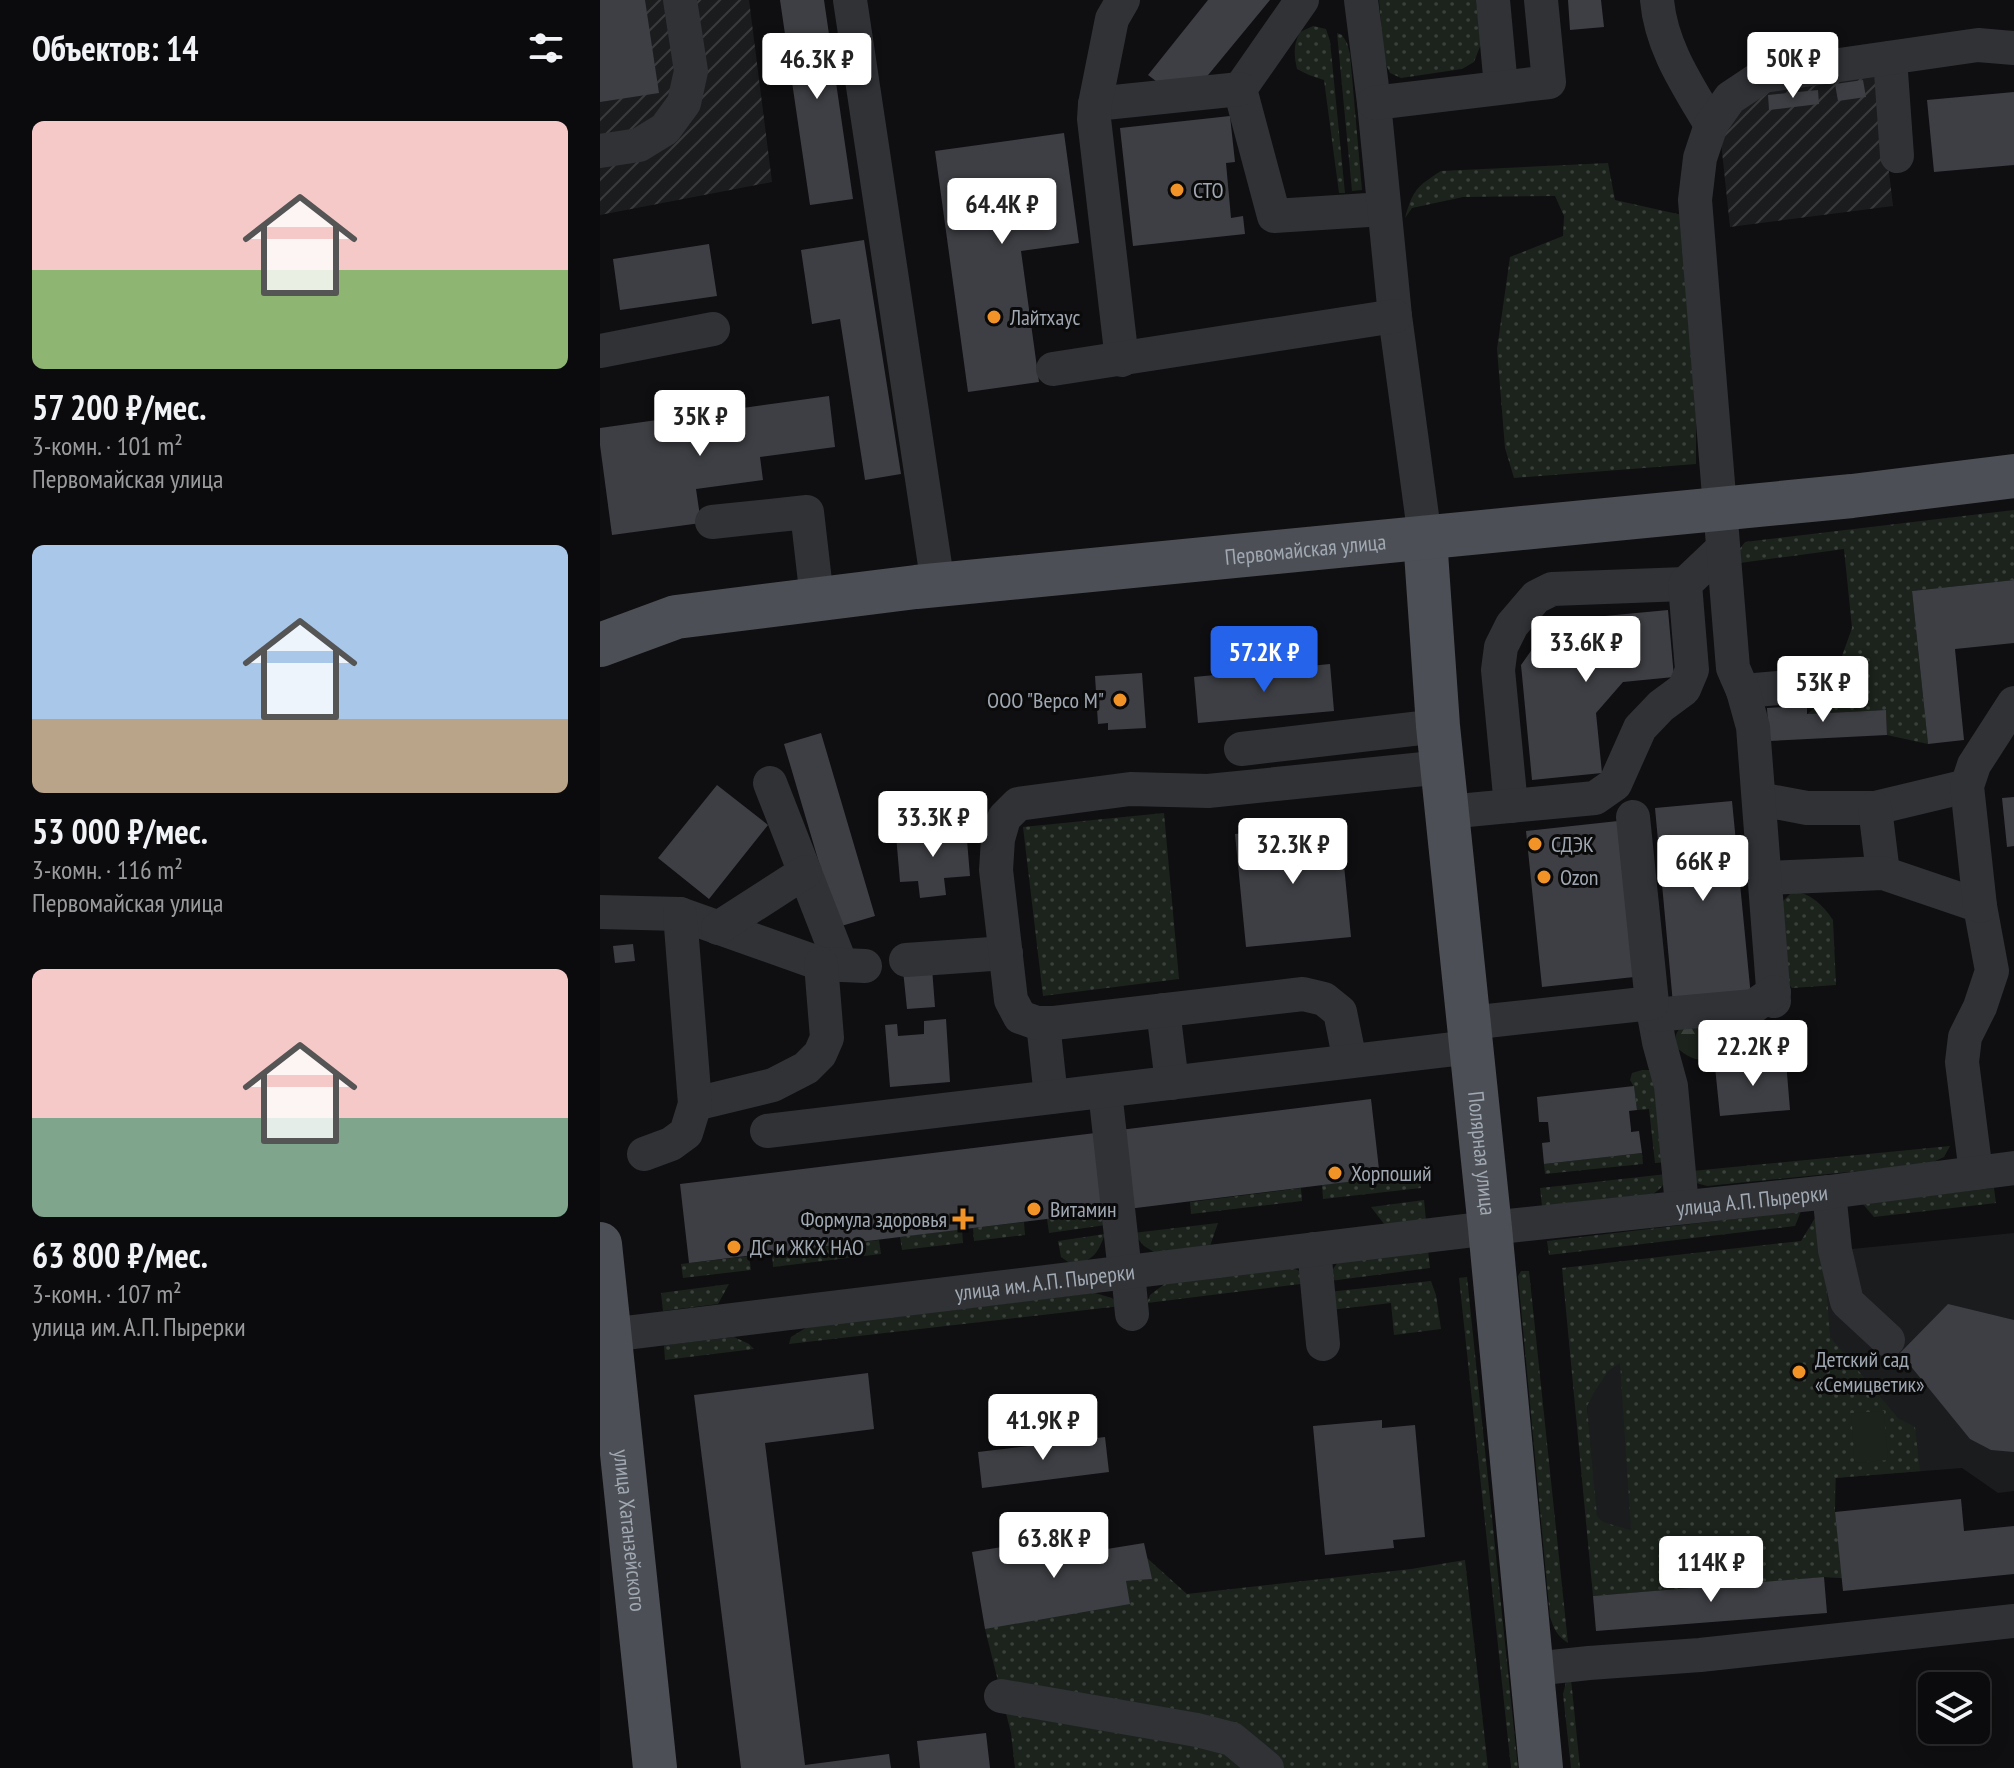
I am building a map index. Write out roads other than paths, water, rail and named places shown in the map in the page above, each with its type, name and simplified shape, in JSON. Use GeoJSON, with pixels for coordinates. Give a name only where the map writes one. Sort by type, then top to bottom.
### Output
{"type":"FeatureCollection","features":[{"type":"Feature","properties":{"kind":"main road","name":"Первомайская улица"},"geometry":{"type":"LineString","coordinates":[[600,645],[676,617],[817,599],[1425,538],[1721,528],[1852,496],[2014,476]]}},
{"type":"Feature","properties":{"kind":"main road","name":"Полярная улица"},"geometry":{"type":"LineString","coordinates":[[1425,538],[1447,812],[1541,1768]]}},
{"type":"Feature","properties":{"kind":"main road","name":"улица Хатанзейского"},"geometry":{"type":"LineString","coordinates":[[600,1244],[604,1336],[655,1768]]}},
{"type":"Feature","properties":{"kind":"street"},"geometry":{"type":"LineString","coordinates":[[600,151],[639,145],[665,129],[684,103],[691,71],[680,0]]}},
{"type":"Feature","properties":{"kind":"street"},"geometry":{"type":"LineString","coordinates":[[850,0],[938,585]]}},
{"type":"Feature","properties":{"kind":"street"},"geometry":{"type":"LineString","coordinates":[[1122,360],[1095,104],[1112,19],[1123,0]]}},
{"type":"Feature","properties":{"kind":"street"},"geometry":{"type":"LineString","coordinates":[[1095,104],[1240,89],[1302,0]]}},
{"type":"Feature","properties":{"kind":"street"},"geometry":{"type":"LineString","coordinates":[[1361,0],[1395,316],[1425,538]]}},
{"type":"Feature","properties":{"kind":"street"},"geometry":{"type":"LineString","coordinates":[[1493,0],[1501,87]]}},
{"type":"Feature","properties":{"kind":"street"},"geometry":{"type":"LineString","coordinates":[[1374,103],[1549,82],[1541,0]]}},
{"type":"Feature","properties":{"kind":"street"},"geometry":{"type":"LineString","coordinates":[[1657,0],[1671,55],[1711,125]]}},
{"type":"Feature","properties":{"kind":"street"},"geometry":{"type":"LineString","coordinates":[[767,1131],[1350,1061],[1470,1035],[1653,1009],[1754,1006],[1774,997],[1753,727],[1733,668],[1695,200],[1700,158],[1711,125],[1730,98],[1763,76],[1978,45],[2014,48]]}},
{"type":"Feature","properties":{"kind":"street"},"geometry":{"type":"LineString","coordinates":[[1890,58],[1897,156]]}},
{"type":"Feature","properties":{"kind":"street"},"geometry":{"type":"LineString","coordinates":[[1240,89],[1274,216],[1384,209]]}},
{"type":"Feature","properties":{"kind":"street"},"geometry":{"type":"LineString","coordinates":[[1053,369],[1395,316]]}},
{"type":"Feature","properties":{"kind":"street"},"geometry":{"type":"LineString","coordinates":[[600,351],[713,329]]}},
{"type":"Feature","properties":{"kind":"street"},"geometry":{"type":"LineString","coordinates":[[712,522],[807,512],[817,599]]}},
{"type":"Feature","properties":{"kind":"street"},"geometry":{"type":"LineString","coordinates":[[1447,812],[1595,798],[1615,784],[1640,728],[1661,706],[1684,689],[1692,670],[1685,584],[1721,528]]}},
{"type":"Feature","properties":{"kind":"street"},"geometry":{"type":"LineString","coordinates":[[1511,806],[1498,670],[1501,647],[1512,625],[1536,597],[1552,589],[1685,584]]}},
{"type":"Feature","properties":{"kind":"street"},"geometry":{"type":"LineString","coordinates":[[1743,691],[1825,684]]}},
{"type":"Feature","properties":{"kind":"street"},"geometry":{"type":"LineString","coordinates":[[1976,1173],[1962,1062],[1965,1037],[1980,1007],[1992,971],[1992,918],[1967,786],[1974,765],[2014,703]]}},
{"type":"Feature","properties":{"kind":"street"},"geometry":{"type":"LineString","coordinates":[[1241,749],[1441,746]]}},
{"type":"Feature","properties":{"kind":"street"},"geometry":{"type":"LineString","coordinates":[[1350,1061],[1340,1012],[1324,999],[1303,994],[1054,1023],[1020,1017],[1011,1000],[996,870],[998,839],[1004,818],[1018,804],[1130,789],[1208,791],[1441,746]]}},
{"type":"Feature","properties":{"kind":"street"},"geometry":{"type":"LineString","coordinates":[[695,1104],[773,1085],[806,1068],[820,1054],[827,1038],[842,965],[770,783]]}},
{"type":"Feature","properties":{"kind":"street"},"geometry":{"type":"LineString","coordinates":[[1759,799],[1807,808],[1875,808],[1967,786]]}},
{"type":"Feature","properties":{"kind":"street"},"geometry":{"type":"LineString","coordinates":[[1875,808],[1883,873]]}},
{"type":"Feature","properties":{"kind":"street"},"geometry":{"type":"LineString","coordinates":[[1633,817],[1653,1009],[1671,1086],[1682,1206]]}},
{"type":"Feature","properties":{"kind":"street"},"geometry":{"type":"LineString","coordinates":[[718,928],[805,872]]}},
{"type":"Feature","properties":{"kind":"street"},"geometry":{"type":"LineString","coordinates":[[1764,878],[1883,873],[1992,918]]}},
{"type":"Feature","properties":{"kind":"street"},"geometry":{"type":"LineString","coordinates":[[600,912],[680,914],[842,965]]}},
{"type":"Feature","properties":{"kind":"street"},"geometry":{"type":"LineString","coordinates":[[644,1154],[671,1144],[686,1133],[695,1104],[680,914]]}},
{"type":"Feature","properties":{"kind":"street"},"geometry":{"type":"LineString","coordinates":[[906,960],[1006,953]]}},
{"type":"Feature","properties":{"kind":"street"},"geometry":{"type":"LineString","coordinates":[[1163,1010],[1172,1083]]}},
{"type":"Feature","properties":{"kind":"street"},"geometry":{"type":"LineString","coordinates":[[1043,1023],[1051,1097]]}},
{"type":"Feature","properties":{"kind":"street"},"geometry":{"type":"LineString","coordinates":[[1105,1091],[1132,1314]]}},
{"type":"Feature","properties":{"kind":"street","name":"улица А.П. Пырерки"},"geometry":{"type":"LineString","coordinates":[[1490,1228],[1829,1192],[2014,1168]]}},
{"type":"Feature","properties":{"kind":"street"},"geometry":{"type":"LineString","coordinates":[[1829,1192],[1835,1250],[1847,1302],[1888,1340]]}},
{"type":"Feature","properties":{"kind":"street","name":"улица им. А.П. Пырерки"},"geometry":{"type":"LineString","coordinates":[[604,1336],[1490,1228]]}},
{"type":"Feature","properties":{"kind":"street"},"geometry":{"type":"LineString","coordinates":[[1314,1249],[1323,1344]]}},
{"type":"Feature","properties":{"kind":"street"},"geometry":{"type":"LineString","coordinates":[[1533,1669],[1700,1655],[2014,1621]]}},
{"type":"Feature","properties":{"kind":"street"},"geometry":{"type":"LineString","coordinates":[[1001,1696],[1197,1730],[1232,1739],[1267,1768]]}},
{"type":"Feature","properties":{"kind":"place","name":"СТО"},"geometry":{"type":"Point","coordinates":[1177,190]}},
{"type":"Feature","properties":{"kind":"place","name":"Лайтхаус"},"geometry":{"type":"Point","coordinates":[994,317]}},
{"type":"Feature","properties":{"kind":"place","name":"ООО \"Версо М\""},"geometry":{"type":"Point","coordinates":[1120,700]}},
{"type":"Feature","properties":{"kind":"place","name":"СДЭК"},"geometry":{"type":"Point","coordinates":[1535,844]}},
{"type":"Feature","properties":{"kind":"place","name":"Ozon"},"geometry":{"type":"Point","coordinates":[1544,877]}},
{"type":"Feature","properties":{"kind":"place","name":"Хорпоший"},"geometry":{"type":"Point","coordinates":[1335,1173]}},
{"type":"Feature","properties":{"kind":"place","name":"Витамин"},"geometry":{"type":"Point","coordinates":[1034,1209]}},
{"type":"Feature","properties":{"kind":"place","name":"Формула здоровья"},"geometry":{"type":"Point","coordinates":[963,1219]}},
{"type":"Feature","properties":{"kind":"place","name":"ДС и ЖКХ НАО"},"geometry":{"type":"Point","coordinates":[734,1247]}},
{"type":"Feature","properties":{"kind":"place","name":"Детский сад «Семицветик»"},"geometry":{"type":"Point","coordinates":[1799,1372]}}]}
